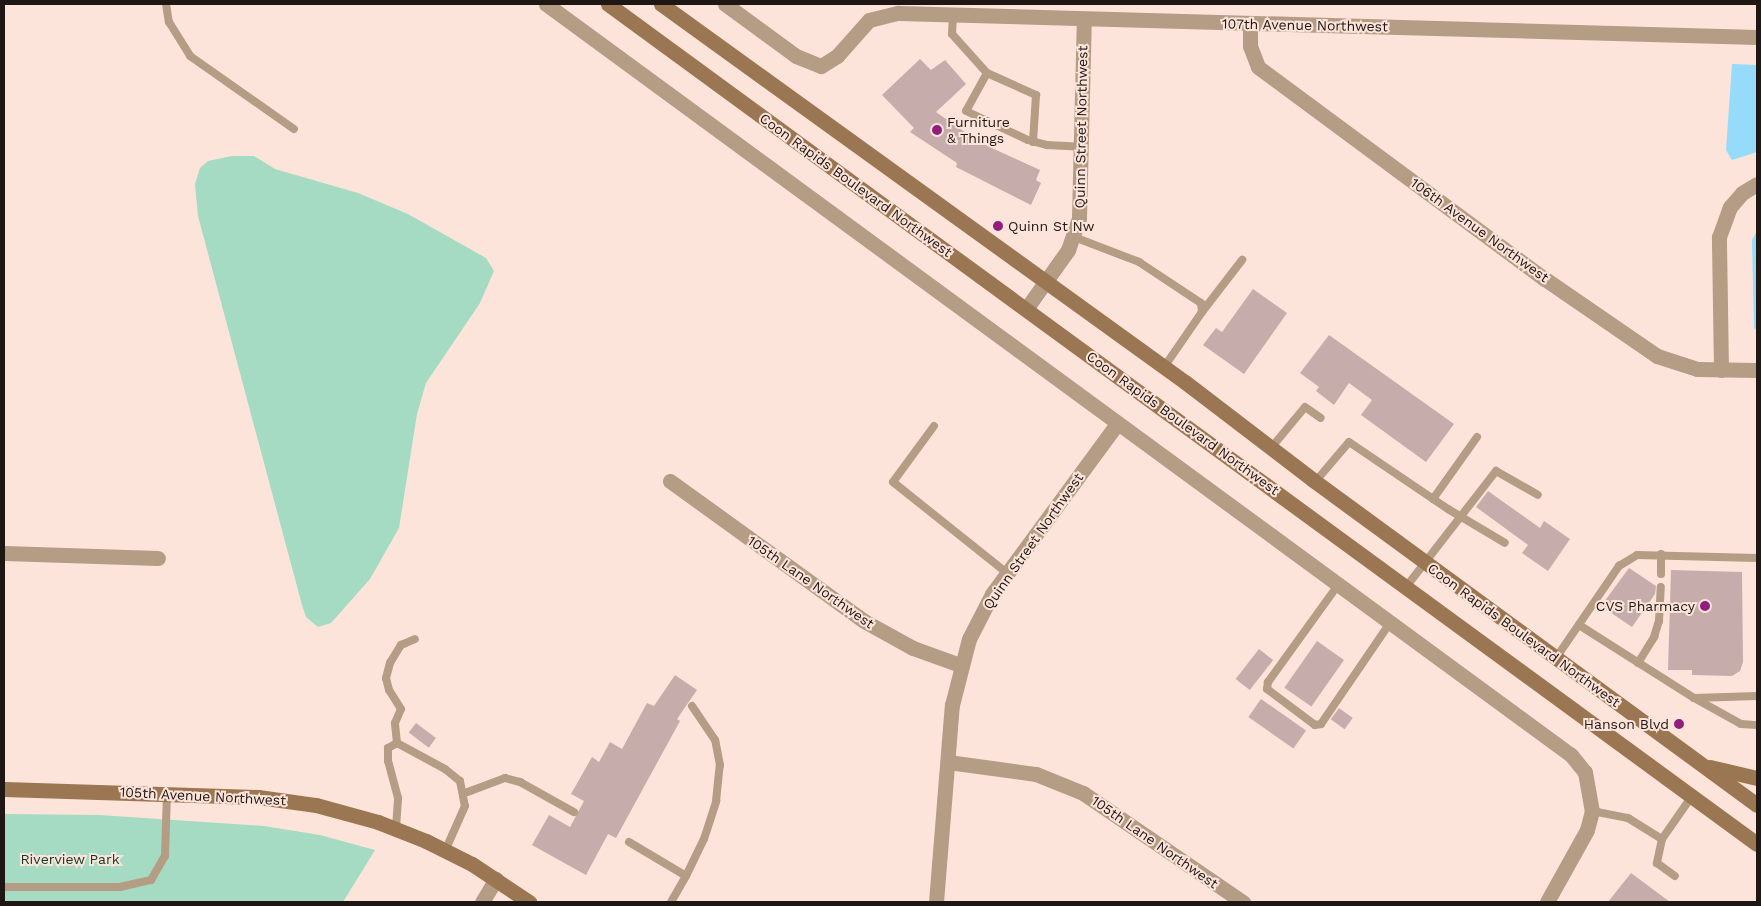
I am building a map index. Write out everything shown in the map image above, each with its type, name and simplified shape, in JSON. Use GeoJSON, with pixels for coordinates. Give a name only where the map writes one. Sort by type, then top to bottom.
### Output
{"type":"FeatureCollection","features":[{"type":"Feature","properties":{"kind":"main road","name":"Coon Rapids Boulevard Northwest"},"geometry":{"type":"LineString","coordinates":[[608,4],[1757,844]]}},
{"type":"Feature","properties":{"kind":"main road","name":"Coon Rapids Boulevard Northwest"},"geometry":{"type":"LineString","coordinates":[[661,4],[1164,367],[1424,562],[1757,806]]}},
{"type":"Feature","properties":{"kind":"main road"},"geometry":{"type":"LineString","coordinates":[[1701,765],[1757,778]]}},
{"type":"Feature","properties":{"kind":"main road","name":"105th Avenue Northwest"},"geometry":{"type":"LineString","coordinates":[[4,789],[167,793],[297,801],[334,809],[396,828],[445,850],[496,879],[529,902]]}},
{"type":"Feature","properties":{"kind":"street"},"geometry":{"type":"LineString","coordinates":[[546,4],[1571,755],[1585,772],[1592,811],[1587,830],[1547,902]]}},
{"type":"Feature","properties":{"kind":"street","name":"107th Avenue Northwest"},"geometry":{"type":"LineString","coordinates":[[725,4],[796,56],[821,66],[837,56],[857,29],[869,20],[898,13],[1084,20],[1757,37]]}},
{"type":"Feature","properties":{"kind":"street","name":"Quinn Street Northwest"},"geometry":{"type":"LineString","coordinates":[[1026,309],[1074,238],[1079,218],[1084,20]]}},
{"type":"Feature","properties":{"kind":"street","name":"106th Avenue Northwest"},"geometry":{"type":"LineString","coordinates":[[1250,24],[1250,46],[1258,67],[1349,136],[1657,356],[1685,367],[1757,370]]}},
{"type":"Feature","properties":{"kind":"street"},"geometry":{"type":"LineString","coordinates":[[1722,370],[1720,237],[1730,207],[1742,193],[1757,184]]}},
{"type":"Feature","properties":{"kind":"street","name":"Quinn Street Northwest"},"geometry":{"type":"LineString","coordinates":[[936,902],[952,705],[960,665],[980,615],[1007,573],[1117,424]]}},
{"type":"Feature","properties":{"kind":"street","name":"105th Lane Northwest"},"geometry":{"type":"LineString","coordinates":[[670,481],[864,621],[899,642],[960,665]]}},
{"type":"Feature","properties":{"kind":"street"},"geometry":{"type":"LineString","coordinates":[[4,553],[158,558]]}},
{"type":"Feature","properties":{"kind":"street","name":"105th Lane Northwest"},"geometry":{"type":"LineString","coordinates":[[948,762],[1026,772],[1083,792],[1243,902]]}},
{"type":"Feature","properties":{"kind":"street"},"geometry":{"type":"LineString","coordinates":[[482,902],[496,879]]}},
{"type":"Feature","properties":{"kind":"lane"},"geometry":{"type":"LineString","coordinates":[[166,4],[169,22],[190,56],[294,129]]}},
{"type":"Feature","properties":{"kind":"lane"},"geometry":{"type":"LineString","coordinates":[[953,15],[952,34],[987,73],[1036,95],[1033,142]]}},
{"type":"Feature","properties":{"kind":"lane"},"geometry":{"type":"LineString","coordinates":[[987,73],[966,111],[1033,142],[1081,147]]}},
{"type":"Feature","properties":{"kind":"lane"},"geometry":{"type":"LineString","coordinates":[[1074,238],[1139,262],[1200,303],[1202,312]]}},
{"type":"Feature","properties":{"kind":"lane"},"geometry":{"type":"LineString","coordinates":[[1164,367],[1202,312],[1242,260]]}},
{"type":"Feature","properties":{"kind":"lane"},"geometry":{"type":"LineString","coordinates":[[1271,448],[1305,407],[1321,418]]}},
{"type":"Feature","properties":{"kind":"lane"},"geometry":{"type":"LineString","coordinates":[[934,426],[893,482],[1007,573]]}},
{"type":"Feature","properties":{"kind":"lane"},"geometry":{"type":"LineString","coordinates":[[1432,499],[1477,437]]}},
{"type":"Feature","properties":{"kind":"lane"},"geometry":{"type":"LineString","coordinates":[[1316,482],[1349,442],[1432,499],[1505,544]]}},
{"type":"Feature","properties":{"kind":"lane"},"geometry":{"type":"LineString","coordinates":[[1406,586],[1496,470],[1538,495]]}},
{"type":"Feature","properties":{"kind":"lane"},"geometry":{"type":"LineString","coordinates":[[1660,554],[1660,574]]}},
{"type":"Feature","properties":{"kind":"lane"},"geometry":{"type":"LineString","coordinates":[[1556,658],[1619,566],[1637,555],[1660,554],[1757,558]]}},
{"type":"Feature","properties":{"kind":"lane"},"geometry":{"type":"LineString","coordinates":[[1338,585],[1268,682],[1267,689],[1315,725],[1321,724],[1390,623]]}},
{"type":"Feature","properties":{"kind":"lane"},"geometry":{"type":"LineString","coordinates":[[1638,663],[1654,637],[1659,621],[1661,587]]}},
{"type":"Feature","properties":{"kind":"lane"},"geometry":{"type":"LineString","coordinates":[[1579,626],[1694,698],[1741,724],[1757,725]]}},
{"type":"Feature","properties":{"kind":"lane"},"geometry":{"type":"LineString","coordinates":[[397,743],[395,723],[401,709],[389,690],[386,678],[390,663],[401,645],[416,639]]}},
{"type":"Feature","properties":{"kind":"lane"},"geometry":{"type":"LineString","coordinates":[[1694,698],[1757,696]]}},
{"type":"Feature","properties":{"kind":"lane"},"geometry":{"type":"LineString","coordinates":[[672,902],[704,839],[716,801],[720,765],[715,740],[692,706]]}},
{"type":"Feature","properties":{"kind":"lane"},"geometry":{"type":"LineString","coordinates":[[397,743],[445,769],[460,781],[464,792],[465,806],[445,850]]}},
{"type":"Feature","properties":{"kind":"lane"},"geometry":{"type":"LineString","coordinates":[[396,828],[398,798],[388,761],[388,748],[397,743]]}},
{"type":"Feature","properties":{"kind":"lane"},"geometry":{"type":"LineString","coordinates":[[464,792],[505,778],[520,782],[574,812]]}},
{"type":"Feature","properties":{"kind":"lane"},"geometry":{"type":"LineString","coordinates":[[4,887],[120,887],[151,880],[165,856],[167,793]]}},
{"type":"Feature","properties":{"kind":"lane"},"geometry":{"type":"LineString","coordinates":[[1675,876],[1657,863],[1662,839],[1692,796]]}},
{"type":"Feature","properties":{"kind":"lane"},"geometry":{"type":"LineString","coordinates":[[1592,811],[1628,818],[1662,839]]}},
{"type":"Feature","properties":{"kind":"lane"},"geometry":{"type":"LineString","coordinates":[[629,842],[686,876]]}},
{"type":"Feature","properties":{"kind":"green space"},"geometry":{"type":"Polygon","coordinates":[[[232,156],[254,156],[275,169],[358,193],[408,214],[486,258],[494,271],[480,303],[426,383],[417,414],[399,528],[370,579],[331,623],[318,627],[306,617],[302,605],[198,216],[195,184],[200,168],[208,161],[232,156]]]}},
{"type":"Feature","properties":{"kind":"green space","name":"Riverview Park"},"geometry":{"type":"Polygon","coordinates":[[[4,814],[100,815],[264,826],[320,835],[375,850],[343,902],[4,902],[4,814]]]}},
{"type":"Feature","properties":{"kind":"water"},"geometry":{"type":"Polygon","coordinates":[[[1732,64],[1757,65],[1757,152],[1732,160],[1726,150],[1732,64]]]}},
{"type":"Feature","properties":{"kind":"water"},"geometry":{"type":"Polygon","coordinates":[[[1757,231],[1757,330],[1754,328],[1752,240],[1757,231]]]}},
{"type":"Feature","properties":{"kind":"building","name":"Furniture & Things"},"geometry":{"type":"Polygon","coordinates":[[[920,59],[931,70],[945,60],[966,84],[936,112],[979,142],[1040,170],[1036,180],[1041,183],[1031,205],[956,167],[957,163],[910,132],[914,128],[882,95],[920,59]]]}},
{"type":"Feature","properties":{"kind":"building"},"geometry":{"type":"Polygon","coordinates":[[[1253,289],[1287,313],[1244,374],[1203,345],[1216,328],[1222,332],[1253,289]]]}},
{"type":"Feature","properties":{"kind":"building"},"geometry":{"type":"Polygon","coordinates":[[[1329,335],[1454,424],[1426,462],[1361,415],[1372,400],[1349,383],[1334,405],[1316,391],[1319,387],[1300,373],[1329,335]]]}},
{"type":"Feature","properties":{"kind":"building"},"geometry":{"type":"Polygon","coordinates":[[[1488,491],[1540,528],[1544,521],[1570,539],[1548,571],[1522,553],[1528,545],[1476,507],[1488,491]]]}},
{"type":"Feature","properties":{"kind":"building"},"geometry":{"type":"Polygon","coordinates":[[[1629,568],[1656,586],[1655,594],[1632,627],[1601,606],[1629,568]]]}},
{"type":"Feature","properties":{"kind":"building","name":"CVS Pharmacy"},"geometry":{"type":"Polygon","coordinates":[[[1671,570],[1742,572],[1743,662],[1740,671],[1732,676],[1692,675],[1692,670],[1668,670],[1671,570]]]}},
{"type":"Feature","properties":{"kind":"building"},"geometry":{"type":"Polygon","coordinates":[[[1317,641],[1344,660],[1311,707],[1284,688],[1317,641]]]}},
{"type":"Feature","properties":{"kind":"building"},"geometry":{"type":"Polygon","coordinates":[[[1259,649],[1273,660],[1250,690],[1236,679],[1259,649]]]}},
{"type":"Feature","properties":{"kind":"building"},"geometry":{"type":"Polygon","coordinates":[[[675,675],[697,690],[677,719],[680,721],[616,838],[608,834],[586,875],[532,845],[549,815],[570,827],[584,801],[571,794],[592,757],[599,762],[610,742],[622,749],[647,703],[654,706],[675,675]]]}},
{"type":"Feature","properties":{"kind":"building"},"geometry":{"type":"Polygon","coordinates":[[[1261,699],[1306,731],[1293,749],[1248,717],[1261,699]]]}},
{"type":"Feature","properties":{"kind":"building"},"geometry":{"type":"Polygon","coordinates":[[[1339,708],[1353,718],[1345,729],[1331,719],[1339,708]]]}},
{"type":"Feature","properties":{"kind":"building"},"geometry":{"type":"Polygon","coordinates":[[[416,723],[436,738],[429,748],[409,733],[416,723]]]}},
{"type":"Feature","properties":{"kind":"building"},"geometry":{"type":"Polygon","coordinates":[[[1631,873],[1670,902],[1608,902],[1631,873]]]}},
{"type":"Feature","properties":{"kind":"place","name":"Furniture & Things"},"geometry":{"type":"Point","coordinates":[937,130]}},
{"type":"Feature","properties":{"kind":"place","name":"Quinn St Nw"},"geometry":{"type":"Point","coordinates":[998,226]}},
{"type":"Feature","properties":{"kind":"place","name":"CVS Pharmacy"},"geometry":{"type":"Point","coordinates":[1705,606]}},
{"type":"Feature","properties":{"kind":"place","name":"Hanson Blvd"},"geometry":{"type":"Point","coordinates":[1679,724]}}]}
